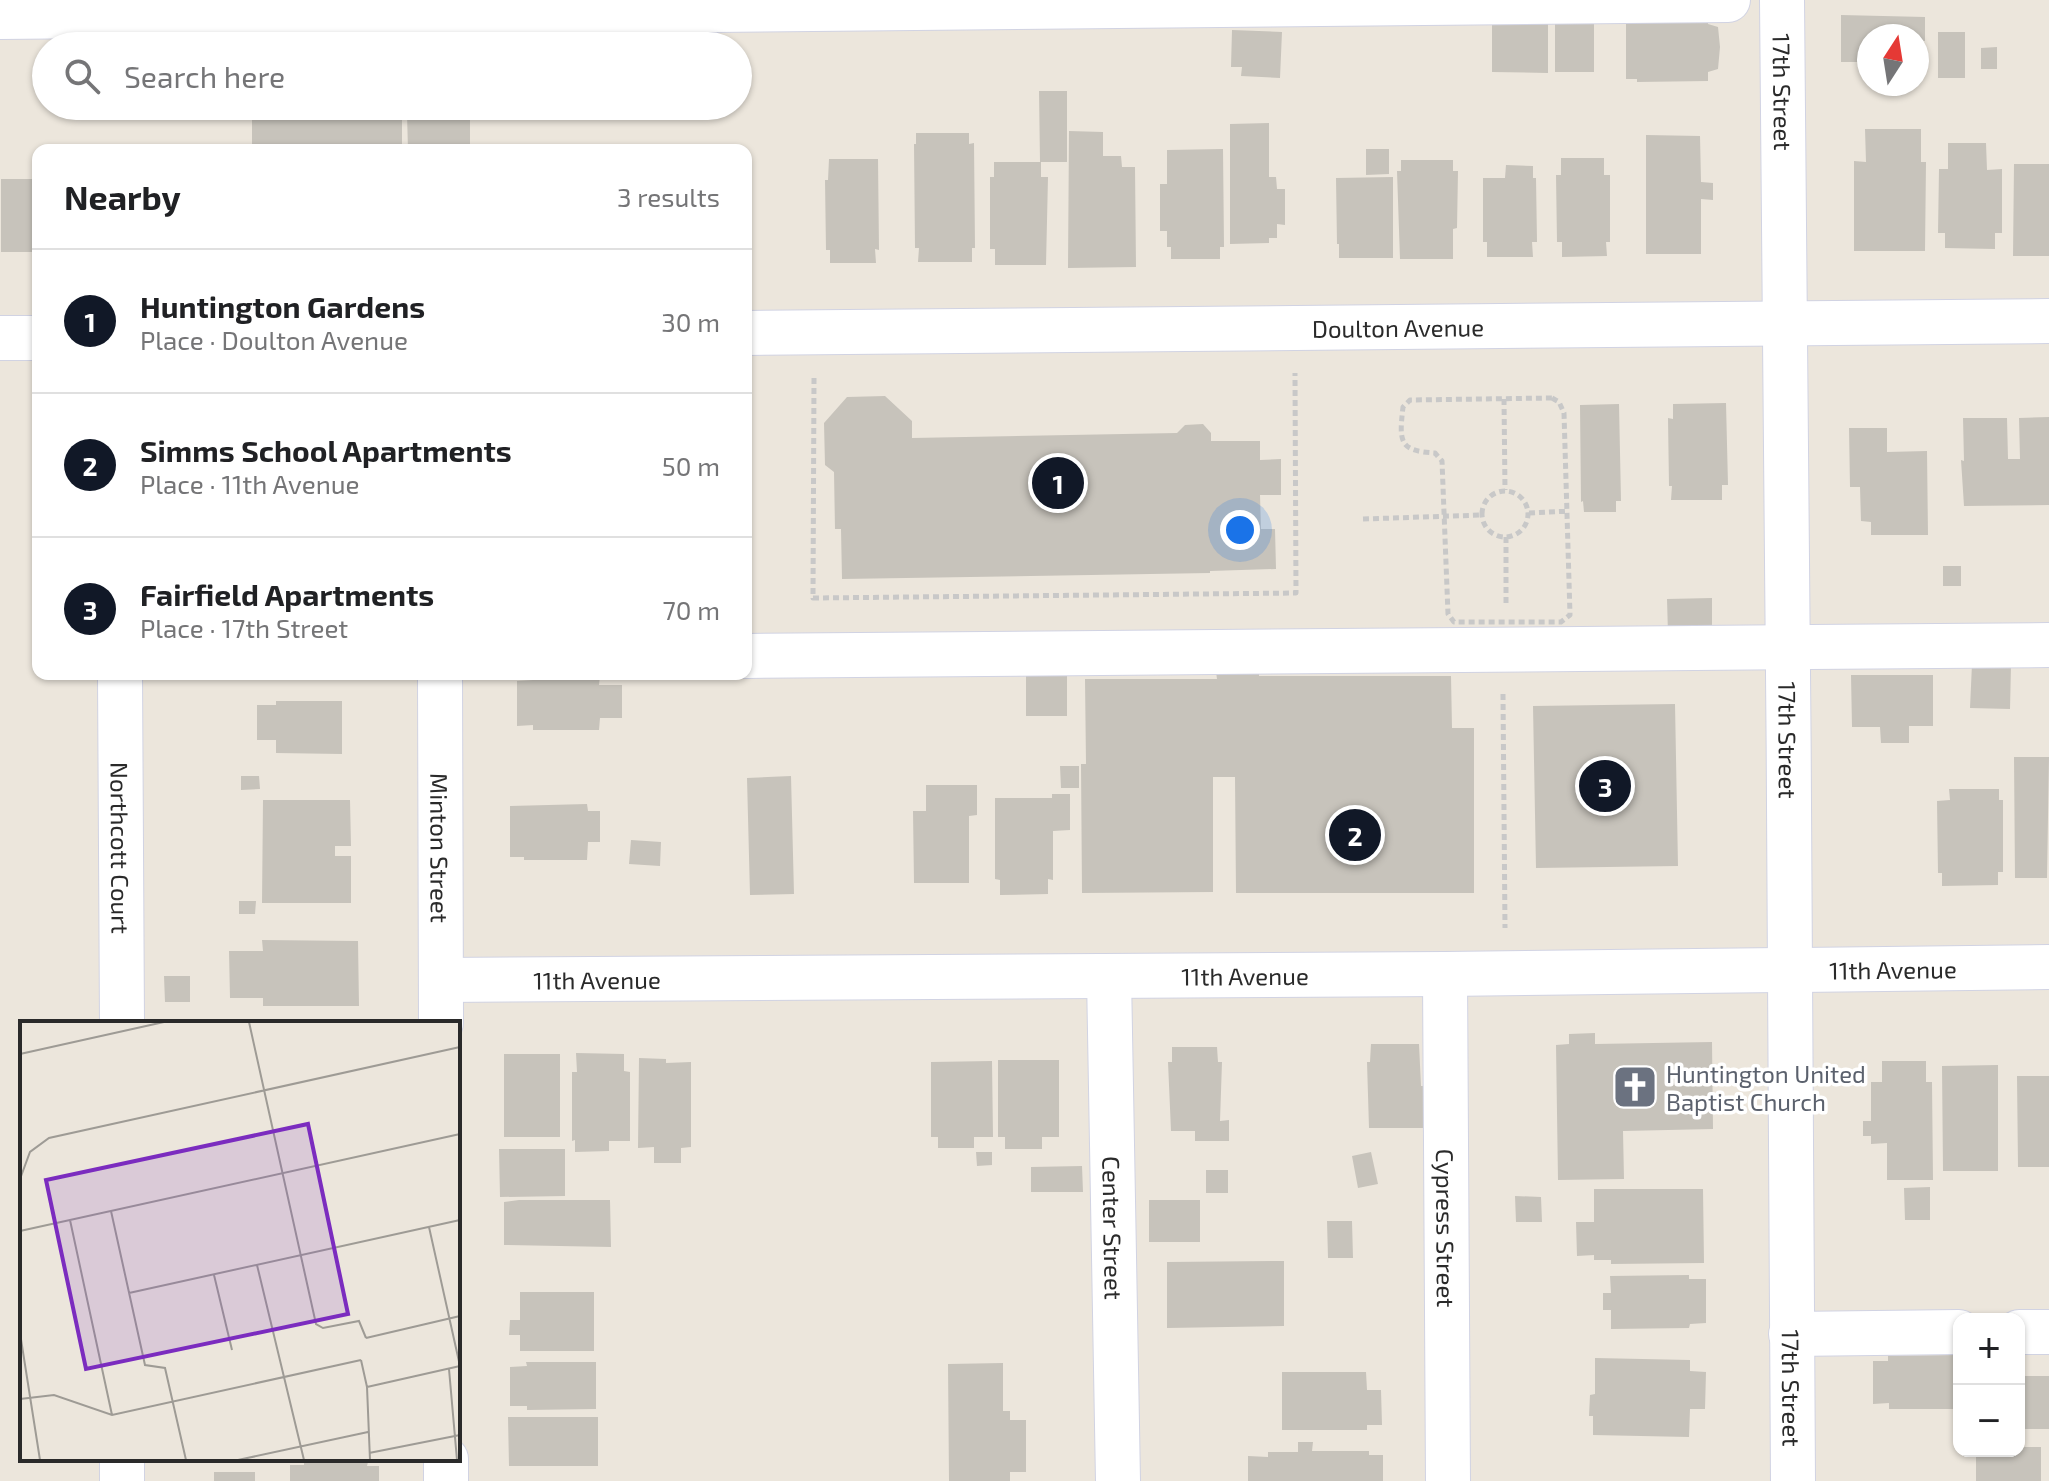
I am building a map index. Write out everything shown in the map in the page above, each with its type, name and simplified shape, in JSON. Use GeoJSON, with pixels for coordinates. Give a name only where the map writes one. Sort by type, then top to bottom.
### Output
{"type":"FeatureCollection","features":[{"type":"Feature","properties":{"kind":"street"},"geometry":{"type":"LineString","coordinates":[[0,17],[1728,0]]}},
{"type":"Feature","properties":{"kind":"street","name":"17th Street"},"geometry":{"type":"LineString","coordinates":[[1782,0],[1787,324],[1793,1481]]}},
{"type":"Feature","properties":{"kind":"street","name":"Doulton Avenue"},"geometry":{"type":"LineString","coordinates":[[752,333],[2049,321]]}},
{"type":"Feature","properties":{"kind":"street"},"geometry":{"type":"LineString","coordinates":[[0,338],[32,338]]}},
{"type":"Feature","properties":{"kind":"street"},"geometry":{"type":"LineString","coordinates":[[752,656],[2049,645]]}},
{"type":"Feature","properties":{"kind":"street","name":"Northcott Court"},"geometry":{"type":"LineString","coordinates":[[120,680],[122,1021]]}},
{"type":"Feature","properties":{"kind":"street","name":"Minton Street"},"geometry":{"type":"LineString","coordinates":[[440,680],[441,1021]]}},
{"type":"Feature","properties":{"kind":"street","name":"11th Avenue"},"geometry":{"type":"LineString","coordinates":[[441,980],[2049,967]]}},
{"type":"Feature","properties":{"kind":"street","name":"Cypress Street"},"geometry":{"type":"LineString","coordinates":[[1445,974],[1448,1481]]}},
{"type":"Feature","properties":{"kind":"street","name":"Center Street"},"geometry":{"type":"LineString","coordinates":[[1109,976],[1118,1481]]}},
{"type":"Feature","properties":{"kind":"street"},"geometry":{"type":"LineString","coordinates":[[1791,1334],[1953,1332]]}},
{"type":"Feature","properties":{"kind":"street"},"geometry":{"type":"LineString","coordinates":[[2025,1332],[2049,1332]]}},
{"type":"Feature","properties":{"kind":"path"},"geometry":{"type":"LineString","coordinates":[[814,377],[813,598],[1296,593],[1295,372]]}},
{"type":"Feature","properties":{"kind":"path"},"geometry":{"type":"LineString","coordinates":[[1504,399],[1505,490]]}},
{"type":"Feature","properties":{"kind":"path"},"geometry":{"type":"LineString","coordinates":[[1410,400],[1557,400],[1563,408],[1568,511],[1569,617],[1563,622],[1455,623],[1449,618],[1442,458],[1435,453],[1414,452],[1406,447],[1402,439],[1404,405],[1410,400]]}},
{"type":"Feature","properties":{"kind":"path"},"geometry":{"type":"LineString","coordinates":[[1505,490],[1522,497],[1529,513],[1523,530],[1512,537],[1489,531],[1482,515],[1488,497],[1505,490]]}},
{"type":"Feature","properties":{"kind":"path"},"geometry":{"type":"LineString","coordinates":[[1529,513],[1568,511]]}},
{"type":"Feature","properties":{"kind":"path"},"geometry":{"type":"LineString","coordinates":[[1363,519],[1482,515]]}},
{"type":"Feature","properties":{"kind":"path"},"geometry":{"type":"LineString","coordinates":[[1506,537],[1507,623]]}},
{"type":"Feature","properties":{"kind":"path"},"geometry":{"type":"LineString","coordinates":[[1503,684],[1505,929]]}},
{"type":"Feature","properties":{"kind":"building"},"geometry":{"type":"Polygon","coordinates":[[[1841,15],[1925,17],[1925,24],[1857,24],[1857,62],[1841,62],[1841,15]]]}},
{"type":"Feature","properties":{"kind":"building"},"geometry":{"type":"Polygon","coordinates":[[[1708,19],[1708,24],[1718,27],[1720,47],[1718,69],[1708,72],[1708,81],[1637,82],[1637,79],[1626,79],[1626,22],[1708,19]]]}},
{"type":"Feature","properties":{"kind":"building"},"geometry":{"type":"Polygon","coordinates":[[[1555,21],[1594,21],[1594,72],[1555,72],[1555,21]]]}},
{"type":"Feature","properties":{"kind":"building"},"geometry":{"type":"Polygon","coordinates":[[[1492,23],[1548,23],[1548,73],[1492,72],[1492,23]]]}},
{"type":"Feature","properties":{"kind":"building"},"geometry":{"type":"Polygon","coordinates":[[[1232,30],[1282,32],[1280,78],[1241,76],[1242,67],[1231,67],[1232,30]]]}},
{"type":"Feature","properties":{"kind":"building"},"geometry":{"type":"Polygon","coordinates":[[[1938,32],[1965,32],[1965,78],[1938,78],[1938,32]]]}},
{"type":"Feature","properties":{"kind":"building"},"geometry":{"type":"Polygon","coordinates":[[[1997,47],[1997,69],[1981,69],[1981,48],[1997,47]]]}},
{"type":"Feature","properties":{"kind":"building"},"geometry":{"type":"Polygon","coordinates":[[[1039,91],[1067,91],[1067,162],[1040,162],[1039,91]]]}},
{"type":"Feature","properties":{"kind":"building"},"geometry":{"type":"Polygon","coordinates":[[[252,120],[402,120],[402,144],[252,144],[252,120]]]}},
{"type":"Feature","properties":{"kind":"building"},"geometry":{"type":"Polygon","coordinates":[[[407,120],[470,120],[470,144],[408,144],[407,120]]]}},
{"type":"Feature","properties":{"kind":"building"},"geometry":{"type":"Polygon","coordinates":[[[1269,123],[1269,177],[1276,177],[1277,189],[1285,189],[1285,225],[1277,224],[1277,238],[1269,238],[1269,243],[1230,244],[1230,124],[1269,123]]]}},
{"type":"Feature","properties":{"kind":"building"},"geometry":{"type":"Polygon","coordinates":[[[1865,129],[1921,129],[1921,162],[1926,162],[1925,251],[1854,251],[1854,161],[1866,162],[1865,129]]]}},
{"type":"Feature","properties":{"kind":"building"},"geometry":{"type":"Polygon","coordinates":[[[1069,131],[1103,132],[1103,156],[1121,156],[1122,167],[1135,167],[1136,267],[1068,268],[1069,131]]]}},
{"type":"Feature","properties":{"kind":"building"},"geometry":{"type":"Polygon","coordinates":[[[916,133],[969,133],[969,144],[974,143],[975,248],[972,248],[972,262],[918,262],[919,248],[915,248],[916,133]]]}},
{"type":"Feature","properties":{"kind":"building"},"geometry":{"type":"Polygon","coordinates":[[[1646,135],[1700,136],[1701,182],[1713,183],[1713,200],[1701,199],[1701,254],[1646,254],[1646,135]]]}},
{"type":"Feature","properties":{"kind":"building"},"geometry":{"type":"Polygon","coordinates":[[[1948,143],[1986,143],[1987,170],[2002,169],[2002,233],[1995,233],[1995,249],[1945,248],[1945,233],[1938,233],[1939,169],[1948,169],[1948,143]]]}},
{"type":"Feature","properties":{"kind":"building"},"geometry":{"type":"Polygon","coordinates":[[[1223,149],[1224,247],[1220,247],[1220,259],[1171,259],[1167,231],[1160,231],[1160,184],[1167,184],[1167,150],[1223,149]]]}},
{"type":"Feature","properties":{"kind":"building"},"geometry":{"type":"Polygon","coordinates":[[[1366,149],[1389,149],[1389,174],[1366,175],[1366,149]]]}},
{"type":"Feature","properties":{"kind":"building"},"geometry":{"type":"Polygon","coordinates":[[[1561,158],[1604,158],[1604,175],[1610,175],[1610,242],[1606,242],[1607,256],[1562,257],[1562,242],[1557,242],[1556,175],[1561,175],[1561,158]]]}},
{"type":"Feature","properties":{"kind":"building"},"geometry":{"type":"Polygon","coordinates":[[[829,159],[878,159],[879,250],[875,249],[876,263],[830,263],[830,250],[826,250],[825,180],[828,180],[829,159]]]}},
{"type":"Feature","properties":{"kind":"building"},"geometry":{"type":"Polygon","coordinates":[[[1401,160],[1453,160],[1453,171],[1458,171],[1453,259],[1400,259],[1397,171],[1401,171],[1401,160]]]}},
{"type":"Feature","properties":{"kind":"building"},"geometry":{"type":"Polygon","coordinates":[[[994,162],[1041,162],[1041,177],[1048,177],[1046,265],[995,265],[995,249],[990,249],[990,177],[994,177],[994,162]]]}},
{"type":"Feature","properties":{"kind":"building"},"geometry":{"type":"Polygon","coordinates":[[[2014,164],[2049,164],[2049,256],[2013,256],[2014,164]]]}},
{"type":"Feature","properties":{"kind":"building"},"geometry":{"type":"Polygon","coordinates":[[[1506,165],[1533,166],[1537,242],[1532,242],[1533,257],[1487,257],[1487,242],[1483,242],[1483,178],[1505,178],[1506,165]]]}},
{"type":"Feature","properties":{"kind":"building"},"geometry":{"type":"Polygon","coordinates":[[[1393,177],[1393,258],[1339,258],[1336,178],[1393,177]]]}},
{"type":"Feature","properties":{"kind":"building"},"geometry":{"type":"Polygon","coordinates":[[[1,179],[32,179],[32,252],[1,252],[1,179]]]}},
{"type":"Feature","properties":{"kind":"building"},"geometry":{"type":"Polygon","coordinates":[[[885,396],[912,421],[912,438],[1177,433],[1185,425],[1203,424],[1211,433],[1211,441],[1260,441],[1260,460],[1281,459],[1281,495],[1260,495],[1261,529],[1275,529],[1276,569],[1210,573],[842,579],[841,529],[835,529],[834,472],[825,465],[824,423],[847,397],[885,396]]]}},
{"type":"Feature","properties":{"kind":"building"},"geometry":{"type":"Polygon","coordinates":[[[1726,403],[1728,485],[1722,485],[1722,500],[1671,500],[1668,418],[1673,419],[1673,404],[1726,403]]]}},
{"type":"Feature","properties":{"kind":"building"},"geometry":{"type":"Polygon","coordinates":[[[1619,404],[1621,501],[1616,501],[1616,512],[1584,512],[1581,502],[1580,405],[1619,404]]]}},
{"type":"Feature","properties":{"kind":"building"},"geometry":{"type":"Polygon","coordinates":[[[2049,417],[2049,505],[1964,506],[1961,460],[1964,461],[1963,418],[2007,418],[2008,459],[2020,459],[2019,418],[2049,417]]]}},
{"type":"Feature","properties":{"kind":"building"},"geometry":{"type":"Polygon","coordinates":[[[1849,428],[1887,428],[1887,452],[1927,451],[1928,535],[1871,535],[1871,522],[1861,521],[1860,487],[1850,487],[1849,428]]]}},
{"type":"Feature","properties":{"kind":"building"},"geometry":{"type":"Polygon","coordinates":[[[1943,566],[1961,566],[1961,586],[1943,586],[1943,566]]]}},
{"type":"Feature","properties":{"kind":"building"},"geometry":{"type":"Polygon","coordinates":[[[1712,598],[1712,633],[1668,634],[1667,599],[1712,598]]]}},
{"type":"Feature","properties":{"kind":"building"},"geometry":{"type":"Polygon","coordinates":[[[1972,664],[2011,665],[2010,709],[1970,708],[1972,664]]]}},
{"type":"Feature","properties":{"kind":"building"},"geometry":{"type":"Polygon","coordinates":[[[1067,672],[1067,716],[1026,716],[1026,673],[1067,672]]]}},
{"type":"Feature","properties":{"kind":"building"},"geometry":{"type":"Polygon","coordinates":[[[1216,672],[1259,672],[1259,676],[1451,676],[1452,728],[1474,728],[1474,893],[1236,893],[1235,777],[1213,777],[1213,892],[1082,893],[1081,764],[1086,764],[1085,679],[1217,679],[1216,672]]]}},
{"type":"Feature","properties":{"kind":"building"},"geometry":{"type":"Polygon","coordinates":[[[1851,675],[1933,675],[1933,726],[1909,726],[1909,743],[1881,743],[1880,727],[1852,727],[1851,675]]]}},
{"type":"Feature","properties":{"kind":"building"},"geometry":{"type":"Polygon","coordinates":[[[600,680],[599,685],[622,685],[622,718],[600,718],[599,730],[533,730],[533,725],[517,726],[517,681],[600,680]]]}},
{"type":"Feature","properties":{"kind":"building"},"geometry":{"type":"Polygon","coordinates":[[[276,701],[342,701],[342,754],[276,753],[276,740],[257,740],[257,705],[276,705],[276,701]]]}},
{"type":"Feature","properties":{"kind":"building"},"geometry":{"type":"Polygon","coordinates":[[[1675,704],[1678,866],[1536,868],[1533,706],[1675,704]]]}},
{"type":"Feature","properties":{"kind":"building"},"geometry":{"type":"Polygon","coordinates":[[[2014,757],[2049,757],[2047,878],[2015,878],[2014,757]]]}},
{"type":"Feature","properties":{"kind":"building"},"geometry":{"type":"Polygon","coordinates":[[[1060,766],[1079,766],[1079,788],[1061,788],[1060,766]]]}},
{"type":"Feature","properties":{"kind":"building"},"geometry":{"type":"Polygon","coordinates":[[[241,776],[259,776],[260,789],[241,790],[241,776]]]}},
{"type":"Feature","properties":{"kind":"building"},"geometry":{"type":"Polygon","coordinates":[[[791,776],[794,894],[750,895],[747,778],[791,776]]]}},
{"type":"Feature","properties":{"kind":"building"},"geometry":{"type":"Polygon","coordinates":[[[926,785],[977,785],[977,815],[969,816],[969,883],[914,883],[913,811],[926,811],[926,785]]]}},
{"type":"Feature","properties":{"kind":"building"},"geometry":{"type":"Polygon","coordinates":[[[1949,789],[1999,789],[1999,800],[2003,800],[2003,872],[1998,872],[1998,885],[1942,886],[1942,873],[1938,873],[1937,801],[1950,800],[1949,789]]]}},
{"type":"Feature","properties":{"kind":"building"},"geometry":{"type":"Polygon","coordinates":[[[1052,794],[1070,794],[1070,830],[1053,831],[1053,880],[1048,879],[1048,894],[1000,895],[1000,880],[995,879],[995,798],[1052,798],[1052,794]]]}},
{"type":"Feature","properties":{"kind":"building"},"geometry":{"type":"Polygon","coordinates":[[[263,800],[350,800],[351,846],[335,846],[335,856],[351,856],[351,903],[262,903],[263,800]]]}},
{"type":"Feature","properties":{"kind":"building"},"geometry":{"type":"Polygon","coordinates":[[[587,804],[588,811],[600,811],[600,842],[588,842],[587,860],[524,860],[524,857],[510,857],[510,806],[587,804]]]}},
{"type":"Feature","properties":{"kind":"building"},"geometry":{"type":"Polygon","coordinates":[[[631,840],[661,842],[660,866],[629,864],[631,840]]]}},
{"type":"Feature","properties":{"kind":"building"},"geometry":{"type":"Polygon","coordinates":[[[239,901],[256,901],[255,914],[239,914],[239,901]]]}},
{"type":"Feature","properties":{"kind":"building"},"geometry":{"type":"Polygon","coordinates":[[[262,940],[358,941],[359,1006],[263,1006],[263,998],[230,998],[229,951],[263,951],[262,940]]]}},
{"type":"Feature","properties":{"kind":"building"},"geometry":{"type":"Polygon","coordinates":[[[164,976],[190,976],[190,1002],[165,1002],[164,976]]]}},
{"type":"Feature","properties":{"kind":"building","name":"Huntington United Baptist Church"},"geometry":{"type":"Polygon","coordinates":[[[1595,1033],[1595,1044],[1712,1042],[1713,1129],[1623,1131],[1624,1179],[1558,1180],[1556,1045],[1569,1044],[1569,1034],[1595,1033]]]}},
{"type":"Feature","properties":{"kind":"building"},"geometry":{"type":"Polygon","coordinates":[[[1371,1044],[1419,1044],[1421,1086],[1432,1086],[1433,1128],[1369,1128],[1367,1062],[1370,1062],[1371,1044]]]}},
{"type":"Feature","properties":{"kind":"building"},"geometry":{"type":"Polygon","coordinates":[[[1172,1047],[1217,1047],[1218,1062],[1222,1062],[1220,1121],[1229,1120],[1229,1141],[1195,1141],[1195,1131],[1171,1131],[1168,1062],[1172,1062],[1172,1047]]]}},
{"type":"Feature","properties":{"kind":"building"},"geometry":{"type":"Polygon","coordinates":[[[576,1053],[624,1054],[624,1071],[630,1072],[630,1141],[609,1141],[609,1151],[575,1152],[575,1140],[572,1141],[572,1072],[577,1072],[576,1053]]]}},
{"type":"Feature","properties":{"kind":"building"},"geometry":{"type":"Polygon","coordinates":[[[504,1054],[560,1054],[560,1137],[504,1137],[504,1054]]]}},
{"type":"Feature","properties":{"kind":"building"},"geometry":{"type":"Polygon","coordinates":[[[639,1058],[666,1059],[666,1063],[691,1062],[691,1147],[681,1148],[681,1163],[654,1163],[654,1147],[638,1148],[639,1058]]]}},
{"type":"Feature","properties":{"kind":"building"},"geometry":{"type":"Polygon","coordinates":[[[998,1060],[1059,1060],[1059,1137],[1042,1137],[1042,1149],[1005,1149],[1005,1137],[998,1137],[998,1060]]]}},
{"type":"Feature","properties":{"kind":"building"},"geometry":{"type":"Polygon","coordinates":[[[992,1061],[993,1137],[974,1137],[974,1148],[938,1148],[938,1137],[931,1137],[931,1062],[992,1061]]]}},
{"type":"Feature","properties":{"kind":"building"},"geometry":{"type":"Polygon","coordinates":[[[1882,1061],[1926,1061],[1926,1082],[1932,1082],[1933,1180],[1887,1180],[1887,1143],[1871,1144],[1871,1136],[1863,1136],[1863,1121],[1871,1121],[1871,1082],[1882,1082],[1882,1061]]]}},
{"type":"Feature","properties":{"kind":"building"},"geometry":{"type":"Polygon","coordinates":[[[1998,1065],[1998,1171],[1943,1171],[1942,1066],[1998,1065]]]}},
{"type":"Feature","properties":{"kind":"building"},"geometry":{"type":"Polygon","coordinates":[[[2017,1076],[2049,1076],[2049,1167],[2018,1167],[2017,1076]]]}},
{"type":"Feature","properties":{"kind":"building"},"geometry":{"type":"Polygon","coordinates":[[[499,1149],[565,1149],[565,1196],[500,1197],[499,1149]]]}},
{"type":"Feature","properties":{"kind":"building"},"geometry":{"type":"Polygon","coordinates":[[[976,1152],[992,1152],[992,1165],[977,1166],[976,1152]]]}},
{"type":"Feature","properties":{"kind":"building"},"geometry":{"type":"Polygon","coordinates":[[[1371,1152],[1378,1184],[1358,1188],[1352,1156],[1371,1152]]]}},
{"type":"Feature","properties":{"kind":"building"},"geometry":{"type":"Polygon","coordinates":[[[1082,1166],[1083,1192],[1031,1192],[1031,1167],[1082,1166]]]}},
{"type":"Feature","properties":{"kind":"building"},"geometry":{"type":"Polygon","coordinates":[[[1206,1170],[1228,1170],[1228,1193],[1206,1193],[1206,1170]]]}},
{"type":"Feature","properties":{"kind":"building"},"geometry":{"type":"Polygon","coordinates":[[[1930,1187],[1930,1220],[1905,1220],[1904,1188],[1930,1187]]]}},
{"type":"Feature","properties":{"kind":"building"},"geometry":{"type":"Polygon","coordinates":[[[1594,1189],[1703,1189],[1704,1263],[1611,1264],[1611,1260],[1594,1260],[1594,1255],[1577,1256],[1576,1222],[1594,1222],[1594,1189]]]}},
{"type":"Feature","properties":{"kind":"building"},"geometry":{"type":"Polygon","coordinates":[[[1515,1196],[1541,1197],[1542,1222],[1516,1222],[1515,1196]]]}},
{"type":"Feature","properties":{"kind":"building"},"geometry":{"type":"Polygon","coordinates":[[[610,1200],[611,1247],[504,1245],[504,1202],[610,1200]]]}},
{"type":"Feature","properties":{"kind":"building"},"geometry":{"type":"Polygon","coordinates":[[[1149,1200],[1200,1200],[1200,1242],[1149,1242],[1149,1200]]]}},
{"type":"Feature","properties":{"kind":"building"},"geometry":{"type":"Polygon","coordinates":[[[1327,1221],[1352,1221],[1353,1258],[1328,1258],[1327,1221]]]}},
{"type":"Feature","properties":{"kind":"building"},"geometry":{"type":"Polygon","coordinates":[[[1284,1261],[1284,1326],[1167,1328],[1167,1262],[1284,1261]]]}},
{"type":"Feature","properties":{"kind":"building"},"geometry":{"type":"Polygon","coordinates":[[[1689,1275],[1689,1279],[1706,1279],[1706,1323],[1690,1324],[1689,1328],[1611,1329],[1611,1310],[1603,1310],[1603,1293],[1611,1293],[1610,1276],[1689,1275]]]}},
{"type":"Feature","properties":{"kind":"building"},"geometry":{"type":"Polygon","coordinates":[[[520,1292],[594,1292],[594,1351],[520,1351],[520,1335],[509,1335],[510,1320],[520,1320],[520,1292]]]}},
{"type":"Feature","properties":{"kind":"building"},"geometry":{"type":"Polygon","coordinates":[[[1953,1355],[1953,1409],[1889,1409],[1889,1403],[1873,1404],[1873,1361],[1888,1361],[1888,1356],[1953,1355]]]}},
{"type":"Feature","properties":{"kind":"building"},"geometry":{"type":"Polygon","coordinates":[[[1595,1358],[1690,1360],[1690,1371],[1706,1372],[1705,1409],[1690,1409],[1689,1437],[1593,1435],[1593,1416],[1589,1416],[1590,1395],[1595,1394],[1595,1358]]]}},
{"type":"Feature","properties":{"kind":"building"},"geometry":{"type":"Polygon","coordinates":[[[526,1362],[596,1362],[596,1409],[527,1410],[527,1406],[510,1406],[510,1367],[527,1366],[526,1362]]]}},
{"type":"Feature","properties":{"kind":"building"},"geometry":{"type":"Polygon","coordinates":[[[1003,1363],[1003,1411],[1010,1411],[1010,1420],[1026,1420],[1026,1472],[1010,1472],[1010,1481],[949,1481],[948,1364],[1003,1363]]]}},
{"type":"Feature","properties":{"kind":"building"},"geometry":{"type":"Polygon","coordinates":[[[1282,1372],[1366,1372],[1367,1390],[1381,1390],[1382,1425],[1367,1425],[1367,1430],[1282,1430],[1282,1372]]]}},
{"type":"Feature","properties":{"kind":"building"},"geometry":{"type":"Polygon","coordinates":[[[2025,1376],[2049,1376],[2049,1429],[2025,1429],[2025,1376]]]}},
{"type":"Feature","properties":{"kind":"building"},"geometry":{"type":"Polygon","coordinates":[[[508,1417],[598,1417],[598,1466],[509,1466],[508,1417]]]}},
{"type":"Feature","properties":{"kind":"building"},"geometry":{"type":"Polygon","coordinates":[[[1298,1442],[1313,1442],[1312,1451],[1369,1451],[1369,1455],[1383,1455],[1383,1481],[1248,1481],[1248,1456],[1268,1457],[1268,1452],[1298,1452],[1298,1442]]]}},
{"type":"Feature","properties":{"kind":"building"},"geometry":{"type":"Polygon","coordinates":[[[2025,1447],[2041,1447],[2041,1481],[1976,1481],[1976,1457],[2025,1457],[2025,1447]]]}},
{"type":"Feature","properties":{"kind":"building"},"geometry":{"type":"Polygon","coordinates":[[[304,1462],[368,1462],[367,1466],[379,1466],[379,1481],[290,1481],[290,1465],[304,1465],[304,1462]]]}},
{"type":"Feature","properties":{"kind":"building"},"geometry":{"type":"Polygon","coordinates":[[[214,1472],[255,1472],[255,1481],[214,1481],[214,1472]]]}},
{"type":"Feature","properties":{"kind":"place","name":"Huntington Gardens"},"geometry":{"type":"Point","coordinates":[1058,483]}},
{"type":"Feature","properties":{"kind":"place","name":"Fairfield Apartments"},"geometry":{"type":"Point","coordinates":[1605,786]}},
{"type":"Feature","properties":{"kind":"place","name":"Simms School Apartments"},"geometry":{"type":"Point","coordinates":[1355,835]}},
{"type":"Feature","properties":{"kind":"place","name":"Huntington United Baptist Church"},"geometry":{"type":"Point","coordinates":[1635,1087]}}]}
